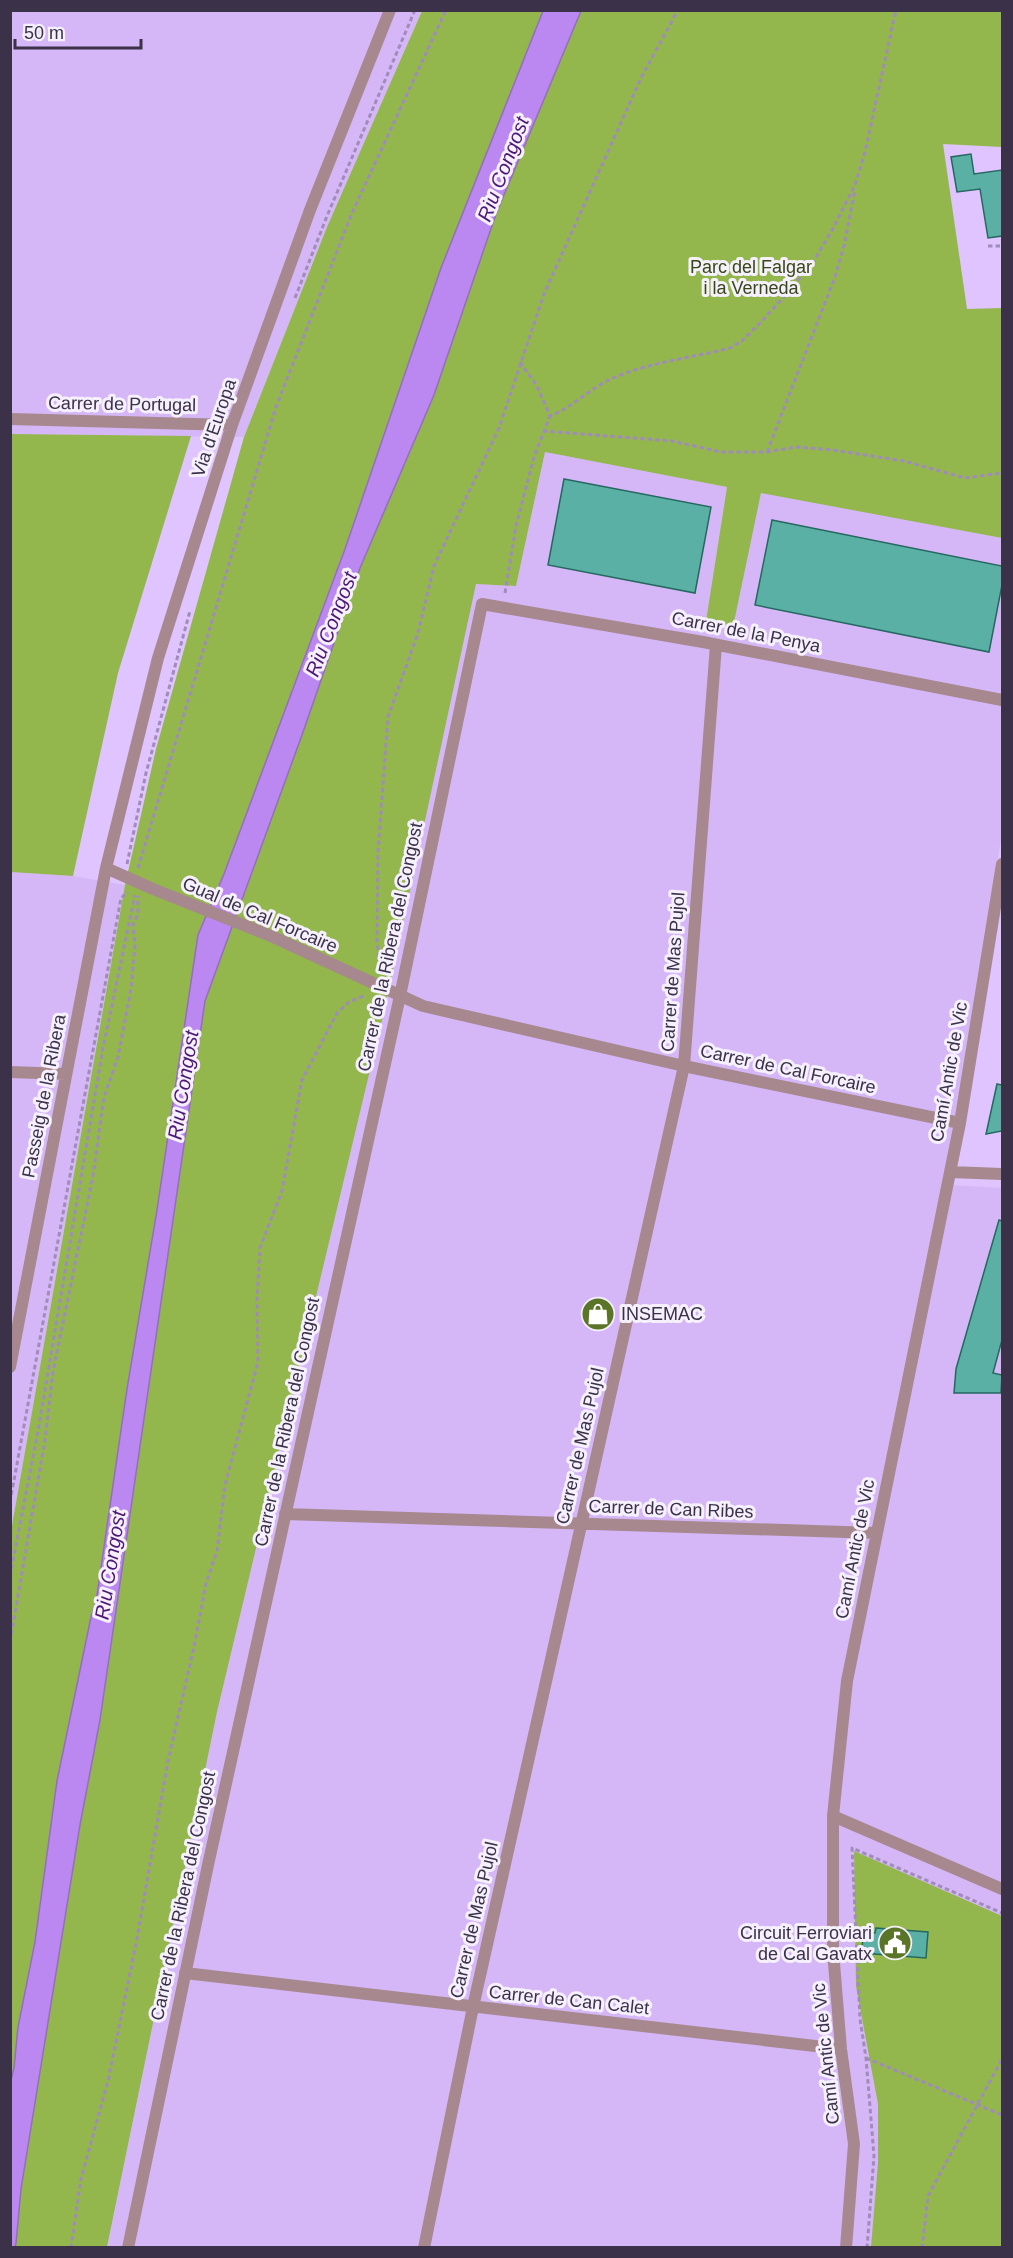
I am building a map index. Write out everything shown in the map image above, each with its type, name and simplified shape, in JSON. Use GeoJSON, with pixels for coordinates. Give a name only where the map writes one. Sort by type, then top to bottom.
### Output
{"type":"FeatureCollection","features":[{"type":"Feature","properties":{"kind":"street","name":"Via d'Europa"},"geometry":{"type":"LineString","coordinates":[[106,868],[158,658],[232,425],[310,210],[390,10]]}},
{"type":"Feature","properties":{"kind":"street","name":"Carrer de Portugal"},"geometry":{"type":"LineString","coordinates":[[10,419],[232,425]]}},
{"type":"Feature","properties":{"kind":"street","name":"Carrer de la Penya"},"geometry":{"type":"LineString","coordinates":[[482,604],[716,645],[1002,700]]}},
{"type":"Feature","properties":{"kind":"street","name":"Carrer de la Ribera del Congost"},"geometry":{"type":"LineString","coordinates":[[128,2247],[185,1973],[400,996],[482,604]]}},
{"type":"Feature","properties":{"kind":"street","name":"Carrer de Mas Pujol"},"geometry":{"type":"LineString","coordinates":[[424,2247],[474,2007],[684,1066],[716,645]]}},
{"type":"Feature","properties":{"kind":"street","name":"Camí Antic de Vic"},"geometry":{"type":"LineString","coordinates":[[846,2247],[854,2144],[841,2049],[833,1951],[833,1816],[847,1682],[960,1123],[1002,864]]}},
{"type":"Feature","properties":{"kind":"street","name":"Gual de Cal Forcaire"},"geometry":{"type":"LineString","coordinates":[[106,868],[272,936],[400,996]]}},
{"type":"Feature","properties":{"kind":"street","name":"Passeig de la Ribera"},"geometry":{"type":"LineString","coordinates":[[10,1367],[106,868]]}},
{"type":"Feature","properties":{"kind":"street","name":"Carrer de Cal Forcaire"},"geometry":{"type":"LineString","coordinates":[[400,996],[423,1006],[684,1066],[960,1123]]}},
{"type":"Feature","properties":{"kind":"street"},"geometry":{"type":"LineString","coordinates":[[10,1072],[66,1074]]}},
{"type":"Feature","properties":{"kind":"street"},"geometry":{"type":"LineString","coordinates":[[950,1172],[1002,1174]]}},
{"type":"Feature","properties":{"kind":"street","name":"Carrer de Can Ribes"},"geometry":{"type":"LineString","coordinates":[[285,1514],[876,1533]]}},
{"type":"Feature","properties":{"kind":"street"},"geometry":{"type":"LineString","coordinates":[[833,1816],[1002,1889]]}},
{"type":"Feature","properties":{"kind":"street","name":"Carrer de Can Calet"},"geometry":{"type":"LineString","coordinates":[[185,1973],[841,2049]]}},
{"type":"Feature","properties":{"kind":"path"},"geometry":{"type":"LineString","coordinates":[[293,304],[327,216],[415,10]]}},
{"type":"Feature","properties":{"kind":"path"},"geometry":{"type":"LineString","coordinates":[[121,898],[138,883],[138,863],[276,407],[352,213],[446,10]]}},
{"type":"Feature","properties":{"kind":"path"},"geometry":{"type":"LineString","coordinates":[[71,2247],[81,2180],[108,2081],[168,1761],[206,1583],[217,1551],[225,1485],[258,1362],[257,1301],[260,1248],[282,1191],[302,1080],[342,1006],[383,988],[377,943],[378,852],[388,717],[418,633],[434,566],[499,428],[544,294],[641,78],[678,10]]}},
{"type":"Feature","properties":{"kind":"path"},"geometry":{"type":"LineString","coordinates":[[767,452],[835,277],[844,246],[855,185],[865,152],[896,10]]}},
{"type":"Feature","properties":{"kind":"path"},"geometry":{"type":"LineString","coordinates":[[503,606],[516,526],[534,457],[550,416],[562,411],[594,388],[613,378],[637,369],[730,348],[742,341],[791,289],[815,259],[855,185]]}},
{"type":"Feature","properties":{"kind":"path"},"geometry":{"type":"LineString","coordinates":[[988,246],[1002,246]]}},
{"type":"Feature","properties":{"kind":"path"},"geometry":{"type":"LineString","coordinates":[[520,362],[537,386],[550,416]]}},
{"type":"Feature","properties":{"kind":"path"},"geometry":{"type":"LineString","coordinates":[[543,431],[672,441],[721,452],[767,452],[796,447],[833,450],[904,461],[965,478],[1002,473]]}},
{"type":"Feature","properties":{"kind":"path"},"geometry":{"type":"LineString","coordinates":[[10,1502],[125,876],[146,773],[191,605]]}},
{"type":"Feature","properties":{"kind":"path"},"geometry":{"type":"LineString","coordinates":[[10,1576],[38,1431],[103,1048],[136,892],[138,914],[133,925],[135,945],[131,989],[118,1057],[104,1097],[93,1176],[53,1372],[45,1440],[10,1642]]}},
{"type":"Feature","properties":{"kind":"path"},"geometry":{"type":"LineString","coordinates":[[867,2247],[874,2156],[866,2058],[860,2019],[852,1848],[1002,1913]]}},
{"type":"Feature","properties":{"kind":"path"},"geometry":{"type":"LineString","coordinates":[[866,2058],[1002,2115]]}},
{"type":"Feature","properties":{"kind":"path"},"geometry":{"type":"LineString","coordinates":[[922,2247],[928,2196],[1002,2059]]}},
{"type":"Feature","properties":{"kind":"shaded area"},"geometry":{"type":"Polygon","coordinates":[[[11,11],[422,11],[327,227],[244,437],[11,434],[11,11]]]}},
{"type":"Feature","properties":{"kind":"shaded area"},"geometry":{"type":"Polygon","coordinates":[[[545,452],[727,487],[706,621],[732,627],[761,493],[1002,538],[1002,831],[950,1185],[1002,1188],[1002,2247],[107,2248],[217,1712],[383,1016],[476,584],[516,586],[545,452]]]}},
{"type":"Feature","properties":{"kind":"shaded area"},"geometry":{"type":"Polygon","coordinates":[[[11,872],[73,876],[125,885],[11,1531],[11,872]]]}},
{"type":"Feature","properties":{"kind":"green space"},"geometry":{"type":"Polygon","coordinates":[[[422,11],[543,11],[441,268],[345,548],[224,874],[198,935],[96,1602],[57,1781],[35,1942],[11,2084],[11,1531],[125,885],[156,749],[244,437],[327,227],[422,11]]]}},
{"type":"Feature","properties":{"kind":"green space","name":"Parc del Falgar i la Verneda"},"geometry":{"type":"Polygon","coordinates":[[[581,11],[1002,11],[1002,147],[943,144],[967,309],[1002,308],[1002,538],[761,493],[733,627],[706,621],[727,487],[545,452],[516,586],[476,584],[383,1016],[217,1712],[107,2247],[15,2248],[21,2189],[80,1825],[100,1720],[205,1000],[302,735],[360,568],[434,395],[496,214],[581,11]]]}},
{"type":"Feature","properties":{"kind":"green space"},"geometry":{"type":"Polygon","coordinates":[[[10,434],[191,436],[118,673],[73,876],[11,872],[10,434]]]}},
{"type":"Feature","properties":{"kind":"green space"},"geometry":{"type":"Polygon","coordinates":[[[854,1851],[1002,1916],[1002,2247],[871,2247],[878,2163],[878,2104],[856,1986],[854,1851]]]}},
{"type":"Feature","properties":{"kind":"water","name":"Riu Congost"},"geometry":{"type":"Polygon","coordinates":[[[543,11],[581,11],[496,214],[434,395],[360,568],[205,1001],[100,1720],[80,1825],[21,2189],[16,2243],[15,2247],[11,2248],[10,2084],[18,2027],[35,1942],[57,1781],[96,1602],[198,935],[224,874],[345,549],[441,268],[543,11]]]}},
{"type":"Feature","properties":{"kind":"building"},"geometry":{"type":"Polygon","coordinates":[[[971,154],[974,174],[1002,170],[1002,236],[988,238],[980,189],[957,192],[951,157],[971,154]]]}},
{"type":"Feature","properties":{"kind":"building"},"geometry":{"type":"Polygon","coordinates":[[[564,479],[711,507],[695,593],[548,565],[564,479]]]}},
{"type":"Feature","properties":{"kind":"building"},"geometry":{"type":"Polygon","coordinates":[[[772,520],[1002,566],[1002,585],[989,652],[755,605],[772,520]]]}},
{"type":"Feature","properties":{"kind":"building"},"geometry":{"type":"Polygon","coordinates":[[[997,1084],[1002,1085],[1002,1131],[986,1134],[997,1084]]]}},
{"type":"Feature","properties":{"kind":"building"},"geometry":{"type":"Polygon","coordinates":[[[999,1220],[1002,1221],[1002,1340],[993,1373],[1002,1375],[1001,1393],[954,1393],[956,1369],[999,1220]]]}},
{"type":"Feature","properties":{"kind":"building","name":"Circuit Ferroviari de Cal Gavatx"},"geometry":{"type":"Polygon","coordinates":[[[876,1928],[928,1932],[926,1958],[862,1953],[863,1932],[875,1933],[876,1928]]]}},
{"type":"Feature","properties":{"kind":"place","name":"INSEMAC"},"geometry":{"type":"Point","coordinates":[598,1314]}},
{"type":"Feature","properties":{"kind":"place","name":"Circuit Ferroviari de Cal Gavatx"},"geometry":{"type":"Point","coordinates":[895,1943]}}]}
